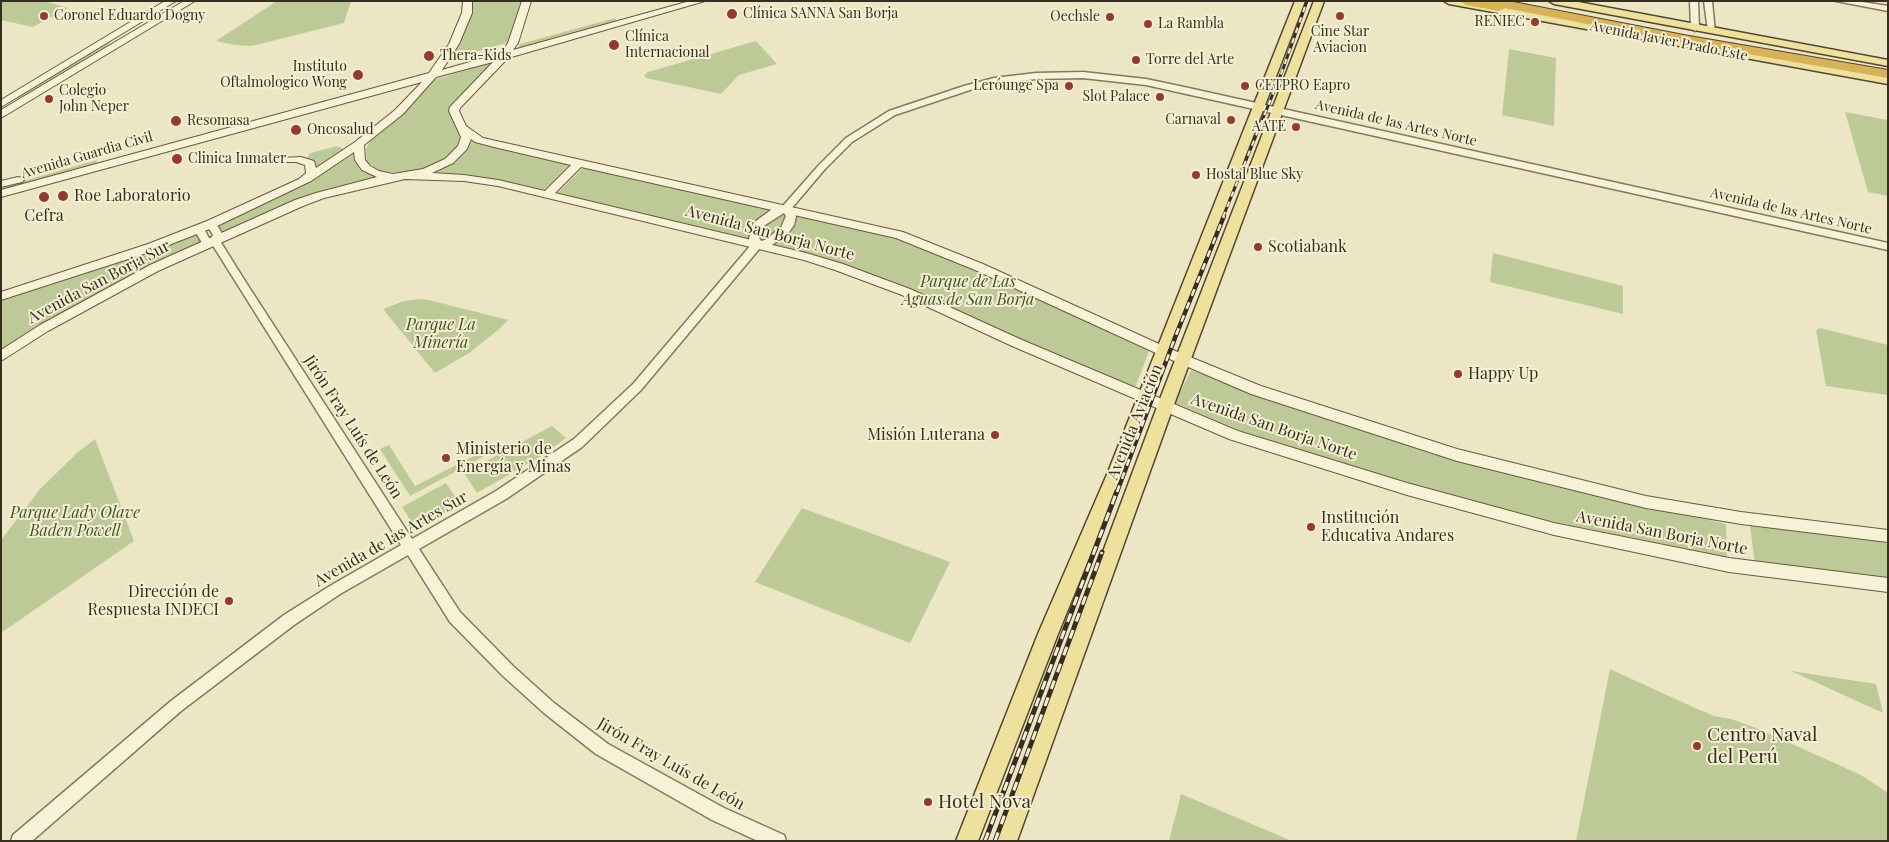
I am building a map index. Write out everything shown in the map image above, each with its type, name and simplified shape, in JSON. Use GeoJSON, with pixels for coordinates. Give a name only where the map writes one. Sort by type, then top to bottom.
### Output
{"type":"FeatureCollection","features":[{"type":"Feature","properties":{"kind":"highway"},"geometry":{"type":"LineString","coordinates":[[1466,1],[1580,18]]}},
{"type":"Feature","properties":{"kind":"highway","name":"Avenida Javier Prado Este"},"geometry":{"type":"LineString","coordinates":[[1488,1],[1580,18],[1692,34],[1888,74]]}},
{"type":"Feature","properties":{"kind":"highway","name":"Avenida Javier Prado Este"},"geometry":{"type":"LineString","coordinates":[[1526,1],[1888,69]]}},
{"type":"Feature","properties":{"kind":"highway"},"geometry":{"type":"LineString","coordinates":[[1627,21],[1640,21],[1802,50],[1831,53]]}},
{"type":"Feature","properties":{"kind":"highway"},"geometry":{"type":"LineString","coordinates":[[1692,34],[1818,68]]}},
{"type":"Feature","properties":{"kind":"main road"},"geometry":{"type":"LineString","coordinates":[[4,102],[172,1]]}},
{"type":"Feature","properties":{"kind":"main road"},"geometry":{"type":"LineString","coordinates":[[1,115],[191,1]]}},
{"type":"Feature","properties":{"kind":"main road"},"geometry":{"type":"LineString","coordinates":[[1,296],[152,247],[211,224],[307,179],[359,144],[399,112],[434,74],[454,44],[466,13],[468,1]]}},
{"type":"Feature","properties":{"kind":"main road"},"geometry":{"type":"LineString","coordinates":[[359,144],[360,160],[366,168],[384,175],[403,176],[434,169],[455,156],[465,142],[465,133],[454,111],[455,107],[505,55],[513,43],[526,9],[527,1]]}},
{"type":"Feature","properties":{"kind":"main road","name":"Avenida Guardia Civil"},"geometry":{"type":"LineString","coordinates":[[1,185],[669,1]]}},
{"type":"Feature","properties":{"kind":"main road","name":"Avenida Guardia Civil"},"geometry":{"type":"LineString","coordinates":[[1,194],[702,1]]}},
{"type":"Feature","properties":{"kind":"main road","name":"Avenida Aviación"},"geometry":{"type":"LineString","coordinates":[[967,841],[1163,351],[1300,1]]}},
{"type":"Feature","properties":{"kind":"main road","name":"Avenida Aviación"},"geometry":{"type":"LineString","coordinates":[[1006,841],[1165,406],[1319,1]]}},
{"type":"Feature","properties":{"kind":"main road","name":"Avenida Javier Prado Este"},"geometry":{"type":"LineString","coordinates":[[1449,1],[1888,81]]}},
{"type":"Feature","properties":{"kind":"main road","name":"Avenida Javier Prado Este"},"geometry":{"type":"LineString","coordinates":[[1554,1],[1692,34],[1712,31],[1888,63]]}},
{"type":"Feature","properties":{"kind":"main road"},"geometry":{"type":"LineString","coordinates":[[121,32],[118,37],[120,39],[133,36]]}},
{"type":"Feature","properties":{"kind":"main road"},"geometry":{"type":"LineString","coordinates":[[98,46],[115,41],[116,44],[111,50]]}},
{"type":"Feature","properties":{"kind":"main road"},"geometry":{"type":"LineString","coordinates":[[4,102],[20,104]]}},
{"type":"Feature","properties":{"kind":"main road","name":"Avenida San Borja Norte"},"geometry":{"type":"LineString","coordinates":[[463,128],[479,140],[578,164],[883,230],[923,244],[1008,280],[1183,360],[1256,390],[1457,455],[1646,502],[1741,518],[1888,536]]}},
{"type":"Feature","properties":{"kind":"main road"},"geometry":{"type":"LineString","coordinates":[[285,160],[297,159],[310,163],[311,173],[307,179]]}},
{"type":"Feature","properties":{"kind":"main road"},"geometry":{"type":"LineString","coordinates":[[547,195],[578,164]]}},
{"type":"Feature","properties":{"kind":"main road","name":"Avenida San Borja Norte"},"geometry":{"type":"LineString","coordinates":[[215,241],[320,195],[403,176],[482,181],[757,245],[839,267],[906,292],[1144,398],[1234,435],[1407,489],[1554,529],[1743,568],[1888,585]]}},
{"type":"Feature","properties":{"kind":"main road","name":"Avenida San Borja Sur"},"geometry":{"type":"LineString","coordinates":[[1,356],[44,328],[116,288],[215,241]]}},
{"type":"Feature","properties":{"kind":"street"},"geometry":{"type":"LineString","coordinates":[[1840,1],[1888,10]]}},
{"type":"Feature","properties":{"kind":"street"},"geometry":{"type":"LineString","coordinates":[[1692,34],[1694,5],[1709,6],[1712,31]]}},
{"type":"Feature","properties":{"kind":"street","name":"Avenida de las Artes Norte"},"geometry":{"type":"LineString","coordinates":[[757,245],[754,238],[760,223],[775,212],[786,209],[822,167],[849,140],[878,120],[903,108],[994,81],[1044,76],[1102,77],[1146,82],[1888,247]]}},
{"type":"Feature","properties":{"kind":"street"},"geometry":{"type":"LineString","coordinates":[[757,245],[774,239],[785,230],[789,225],[791,216],[786,209]]}},
{"type":"Feature","properties":{"kind":"street","name":"Jirón Fray Luís de León"},"geometry":{"type":"LineString","coordinates":[[211,224],[218,235],[215,241],[455,617],[508,671],[549,708],[602,749],[718,814],[778,841]]}},
{"type":"Feature","properties":{"kind":"street"},"geometry":{"type":"LineString","coordinates":[[199,229],[206,240],[215,241]]}},
{"type":"Feature","properties":{"kind":"street","name":"Avenida de las Artes Sur"},"geometry":{"type":"LineString","coordinates":[[19,841],[210,678],[335,590],[501,495],[578,443],[637,387],[757,245]]}},
{"type":"Feature","properties":{"kind":"green space"},"geometry":{"type":"Polygon","coordinates":[[[1,1],[44,1],[68,8],[33,27],[1,20],[1,1]]]}},
{"type":"Feature","properties":{"kind":"green space"},"geometry":{"type":"Polygon","coordinates":[[[277,1],[351,1],[344,23],[252,46],[216,41],[277,1]]]}},
{"type":"Feature","properties":{"kind":"green space"},"geometry":{"type":"Polygon","coordinates":[[[471,1],[522,1],[509,42],[449,60],[463,36],[471,1]]]}},
{"type":"Feature","properties":{"kind":"green space"},"geometry":{"type":"Polygon","coordinates":[[[615,18],[617,22],[518,50],[520,44],[615,18]]]}},
{"type":"Feature","properties":{"kind":"green space"},"geometry":{"type":"Polygon","coordinates":[[[756,41],[777,64],[739,75],[721,94],[646,78],[644,75],[648,72],[756,41]]]}},
{"type":"Feature","properties":{"kind":"green space"},"geometry":{"type":"Polygon","coordinates":[[[113,43],[111,46],[22,100],[17,99],[17,97],[99,46],[113,43]]]}},
{"type":"Feature","properties":{"kind":"green space"},"geometry":{"type":"Polygon","coordinates":[[[1509,49],[1556,58],[1554,126],[1502,115],[1509,49]]]}},
{"type":"Feature","properties":{"kind":"green space"},"geometry":{"type":"Polygon","coordinates":[[[494,62],[450,107],[450,113],[460,137],[458,146],[446,159],[425,169],[401,173],[380,171],[367,162],[366,149],[371,140],[433,80],[494,62]]]}},
{"type":"Feature","properties":{"kind":"green space"},"geometry":{"type":"Polygon","coordinates":[[[1845,112],[1888,120],[1888,196],[1868,192],[1845,112]]]}},
{"type":"Feature","properties":{"kind":"green space"},"geometry":{"type":"Polygon","coordinates":[[[472,140],[569,165],[544,190],[464,175],[435,173],[455,162],[464,153],[472,140]]]}},
{"type":"Feature","properties":{"kind":"green space"},"geometry":{"type":"Polygon","coordinates":[[[337,146],[344,149],[344,151],[320,167],[316,167],[315,162],[307,157],[311,153],[337,146]]]}},
{"type":"Feature","properties":{"kind":"green space"},"geometry":{"type":"Polygon","coordinates":[[[356,151],[356,162],[359,167],[364,172],[377,177],[305,196],[223,234],[217,226],[288,192],[356,151]]]}},
{"type":"Feature","properties":{"kind":"green space"},"geometry":{"type":"Polygon","coordinates":[[[97,160],[96,164],[1,193],[1,189],[13,184],[97,160]]]}},
{"type":"Feature","properties":{"kind":"green space"},"geometry":{"type":"Polygon","coordinates":[[[584,167],[774,210],[757,219],[752,225],[749,239],[557,193],[584,167]]]}},
{"type":"Feature","properties":{"kind":"green space"},"geometry":{"type":"Polygon","coordinates":[[[779,215],[785,216],[783,226],[770,238],[762,240],[759,238],[764,227],[779,215]]]}},
{"type":"Feature","properties":{"kind":"green space","name":"Parque de Las Aguas de San Borja"},"geometry":{"type":"Polygon","coordinates":[[[794,215],[860,228],[901,239],[1037,298],[1149,351],[1135,388],[1013,336],[771,245],[788,232],[794,215]]]}},
{"type":"Feature","properties":{"kind":"green space"},"geometry":{"type":"Polygon","coordinates":[[[198,235],[201,242],[125,279],[54,317],[1,350],[1,299],[198,235]]]}},
{"type":"Feature","properties":{"kind":"green space"},"geometry":{"type":"Polygon","coordinates":[[[1493,253],[1623,286],[1623,314],[1490,282],[1493,253]]]}},
{"type":"Feature","properties":{"kind":"green space","name":"Parque La Minería"},"geometry":{"type":"Polygon","coordinates":[[[429,300],[508,320],[469,353],[435,373],[383,309],[404,301],[429,300]]]}},
{"type":"Feature","properties":{"kind":"green space"},"geometry":{"type":"Polygon","coordinates":[[[1820,328],[1888,345],[1888,395],[1826,386],[1816,330],[1820,328]]]}},
{"type":"Feature","properties":{"kind":"green space"},"geometry":{"type":"Polygon","coordinates":[[[1191,370],[1453,460],[1726,524],[1727,557],[1550,521],[1368,472],[1239,430],[1175,403],[1191,370]]]}},
{"type":"Feature","properties":{"kind":"green space"},"geometry":{"type":"Polygon","coordinates":[[[552,426],[566,438],[543,455],[477,493],[464,473],[552,426]]]}},
{"type":"Feature","properties":{"kind":"green space","name":"Parque Lady Olave Baden Powell"},"geometry":{"type":"Polygon","coordinates":[[[95,439],[134,541],[1,633],[1,540],[40,489],[78,452],[95,439]]]}},
{"type":"Feature","properties":{"kind":"green space"},"geometry":{"type":"Polygon","coordinates":[[[389,445],[415,486],[480,453],[483,457],[410,496],[380,449],[389,445]]]}},
{"type":"Feature","properties":{"kind":"green space"},"geometry":{"type":"Polygon","coordinates":[[[446,483],[460,504],[416,529],[402,507],[446,483]]]}},
{"type":"Feature","properties":{"kind":"green space"},"geometry":{"type":"Polygon","coordinates":[[[802,508],[950,562],[910,643],[755,582],[802,508]]]}},
{"type":"Feature","properties":{"kind":"green space"},"geometry":{"type":"Polygon","coordinates":[[[1750,525],[1888,541],[1888,578],[1755,564],[1750,525]]]}},
{"type":"Feature","properties":{"kind":"green space","name":"Centro Naval del Perú"},"geometry":{"type":"Polygon","coordinates":[[[1610,669],[1714,716],[1731,719],[1759,729],[1861,775],[1888,793],[1888,841],[1576,841],[1610,669]]]}},
{"type":"Feature","properties":{"kind":"green space"},"geometry":{"type":"Polygon","coordinates":[[[1791,671],[1876,684],[1883,713],[1791,671]]]}},
{"type":"Feature","properties":{"kind":"green space"},"geometry":{"type":"Polygon","coordinates":[[[1181,794],[1292,841],[1169,841],[1181,794]]]}},
{"type":"Feature","properties":{"kind":"railway"},"geometry":{"type":"LineString","coordinates":[[1223,217],[1283,69],[1307,1]]}},
{"type":"Feature","properties":{"kind":"railway"},"geometry":{"type":"LineString","coordinates":[[1117,492],[1176,335],[1224,216]]}},
{"type":"Feature","properties":{"kind":"railway"},"geometry":{"type":"LineString","coordinates":[[985,841],[1117,491]]}},
{"type":"Feature","properties":{"kind":"railway"},"geometry":{"type":"LineString","coordinates":[[995,841],[1102,552]]}},
{"type":"Feature","properties":{"kind":"place","name":"Clínica SANNA San Borja"},"geometry":{"type":"Point","coordinates":[732,14]}},
{"type":"Feature","properties":{"kind":"place","name":"Coronel Eduardo Dogny"},"geometry":{"type":"Point","coordinates":[44,16]}},
{"type":"Feature","properties":{"kind":"place","name":"Cine Star Aviacion"},"geometry":{"type":"Point","coordinates":[1340,16]}},
{"type":"Feature","properties":{"kind":"place","name":"Oechsle"},"geometry":{"type":"Point","coordinates":[1110,17]}},
{"type":"Feature","properties":{"kind":"place","name":"RENIEC"},"geometry":{"type":"Point","coordinates":[1535,22]}},
{"type":"Feature","properties":{"kind":"place","name":"La Rambla"},"geometry":{"type":"Point","coordinates":[1148,24]}},
{"type":"Feature","properties":{"kind":"place","name":"Clínica Internacional"},"geometry":{"type":"Point","coordinates":[614,45]}},
{"type":"Feature","properties":{"kind":"place","name":"Thera-Kids"},"geometry":{"type":"Point","coordinates":[429,56]}},
{"type":"Feature","properties":{"kind":"place","name":"Torre del Arte"},"geometry":{"type":"Point","coordinates":[1136,60]}},
{"type":"Feature","properties":{"kind":"place","name":"Instituto Oftalmologico Wong"},"geometry":{"type":"Point","coordinates":[358,75]}},
{"type":"Feature","properties":{"kind":"place","name":"Leróunge Spa"},"geometry":{"type":"Point","coordinates":[1069,86]}},
{"type":"Feature","properties":{"kind":"place","name":"CETPRO Eapro"},"geometry":{"type":"Point","coordinates":[1245,86]}},
{"type":"Feature","properties":{"kind":"place","name":"Slot Palace"},"geometry":{"type":"Point","coordinates":[1160,97]}},
{"type":"Feature","properties":{"kind":"place","name":"Colegio John Neper"},"geometry":{"type":"Point","coordinates":[49,99]}},
{"type":"Feature","properties":{"kind":"place","name":"Carnaval"},"geometry":{"type":"Point","coordinates":[1231,120]}},
{"type":"Feature","properties":{"kind":"place","name":"Resomasa"},"geometry":{"type":"Point","coordinates":[176,121]}},
{"type":"Feature","properties":{"kind":"place","name":"AATE"},"geometry":{"type":"Point","coordinates":[1296,127]}},
{"type":"Feature","properties":{"kind":"place","name":"Oncosalud"},"geometry":{"type":"Point","coordinates":[296,130]}},
{"type":"Feature","properties":{"kind":"place","name":"Clinica Inmater"},"geometry":{"type":"Point","coordinates":[177,159]}},
{"type":"Feature","properties":{"kind":"place","name":"Hostal Blue Sky"},"geometry":{"type":"Point","coordinates":[1196,175]}},
{"type":"Feature","properties":{"kind":"place","name":"Roe Laboratorio"},"geometry":{"type":"Point","coordinates":[63,196]}},
{"type":"Feature","properties":{"kind":"place","name":"Cefra"},"geometry":{"type":"Point","coordinates":[44,197]}},
{"type":"Feature","properties":{"kind":"place","name":"Scotiabank"},"geometry":{"type":"Point","coordinates":[1258,247]}},
{"type":"Feature","properties":{"kind":"place","name":"Happy Up"},"geometry":{"type":"Point","coordinates":[1458,374]}},
{"type":"Feature","properties":{"kind":"place","name":"Misión Luterana"},"geometry":{"type":"Point","coordinates":[995,435]}},
{"type":"Feature","properties":{"kind":"place","name":"Ministerio de Energía y Minas"},"geometry":{"type":"Point","coordinates":[446,458]}},
{"type":"Feature","properties":{"kind":"place","name":"Institución Educativa Andares"},"geometry":{"type":"Point","coordinates":[1311,527]}},
{"type":"Feature","properties":{"kind":"place","name":"Dirección de Respuesta INDECI"},"geometry":{"type":"Point","coordinates":[229,601]}},
{"type":"Feature","properties":{"kind":"place","name":"Centro Naval del Perú"},"geometry":{"type":"Point","coordinates":[1697,746]}},
{"type":"Feature","properties":{"kind":"place","name":"Hotel Nova"},"geometry":{"type":"Point","coordinates":[928,802]}}]}
